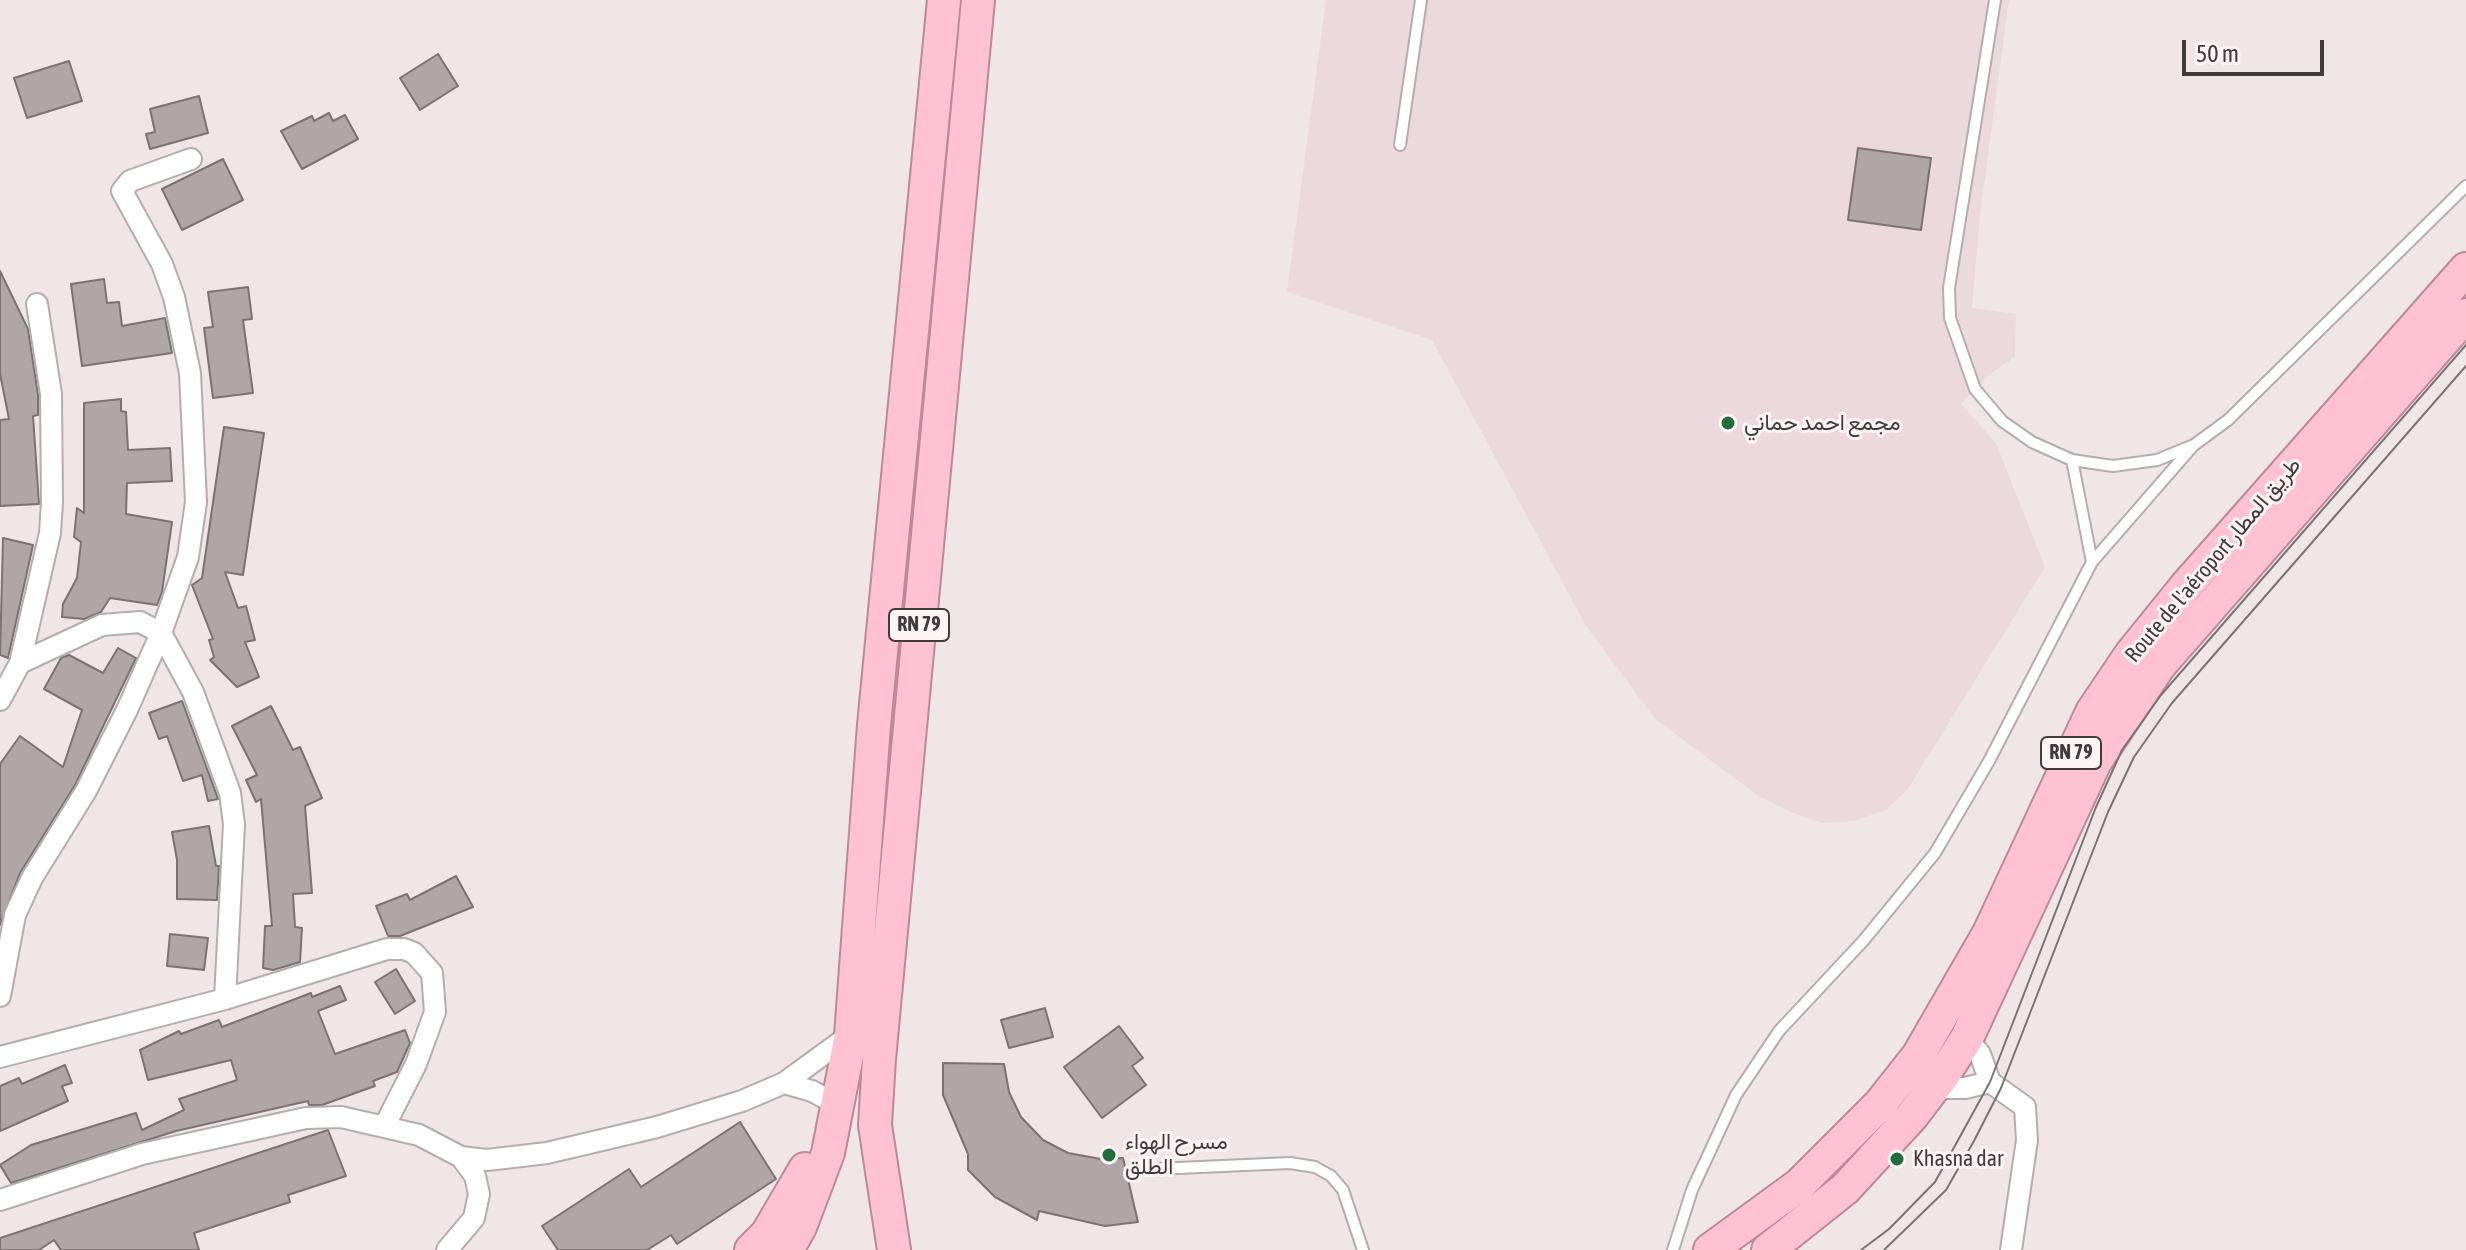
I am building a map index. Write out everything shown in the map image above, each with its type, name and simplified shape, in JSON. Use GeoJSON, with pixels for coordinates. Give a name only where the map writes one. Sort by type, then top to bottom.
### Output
{"type":"FeatureCollection","features":[{"type":"Feature","properties":{"kind":"highway","name":"RN 79"},"geometry":{"type":"LineString","coordinates":[[787,1250],[817,1185],[837,1109],[851,1035],[874,725],[944,0]]}},
{"type":"Feature","properties":{"kind":"highway","name":"RN 79"},"geometry":{"type":"LineString","coordinates":[[892,1234],[875,1125],[879,1059],[978,0]]}},
{"type":"Feature","properties":{"kind":"highway","name":"Route de l'aéroport طريق المطار"},"geometry":{"type":"LineString","coordinates":[[1710,1250],[1752,1223],[1809,1176],[1880,1104],[1918,1056],[1989,933],[2092,712],[2131,654],[2186,586],[2466,269]]}},
{"type":"Feature","properties":{"kind":"highway","name":"Route de l'aéroport طريق المطار"},"geometry":{"type":"LineString","coordinates":[[1768,1250],[1845,1189],[1933,1088],[1967,1038],[2095,762],[2121,718],[2159,666],[2466,315]]}},
{"type":"Feature","properties":{"kind":"highway","name":"RN 79"},"geometry":{"type":"LineString","coordinates":[[751,1250],[767,1234],[837,1109]]}},
{"type":"Feature","properties":{"kind":"highway"},"geometry":{"type":"LineString","coordinates":[[892,1234],[911,1250]]}},
{"type":"Feature","properties":{"kind":"street"},"geometry":{"type":"LineString","coordinates":[[0,996],[15,915],[26,890],[86,791],[161,633],[188,557],[196,502],[190,373],[174,297],[162,264],[122,191],[130,181],[191,159]]}},
{"type":"Feature","properties":{"kind":"street"},"geometry":{"type":"LineString","coordinates":[[0,700],[11,676],[50,533],[51,394],[37,304]]}},
{"type":"Feature","properties":{"kind":"street"},"geometry":{"type":"LineString","coordinates":[[11,676],[102,625],[140,622],[161,633],[193,692],[230,793],[234,824],[225,999]]}},
{"type":"Feature","properties":{"kind":"street"},"geometry":{"type":"LineString","coordinates":[[0,1057],[225,999],[387,949],[414,953],[432,973],[435,1012],[416,1064],[385,1125]]}},
{"type":"Feature","properties":{"kind":"street"},"geometry":{"type":"LineString","coordinates":[[0,1200],[142,1154],[306,1118],[341,1117],[385,1125],[419,1135],[461,1157],[487,1160],[547,1153],[657,1127],[742,1101],[784,1083],[851,1035]]}},
{"type":"Feature","properties":{"kind":"street"},"geometry":{"type":"LineString","coordinates":[[1967,1038],[1980,1054],[1990,1082],[2025,1107],[2028,1119],[2011,1250]]}},
{"type":"Feature","properties":{"kind":"street"},"geometry":{"type":"LineString","coordinates":[[1933,1088],[1965,1088],[1990,1082]]}},
{"type":"Feature","properties":{"kind":"street"},"geometry":{"type":"LineString","coordinates":[[784,1083],[812,1091],[837,1109]]}},
{"type":"Feature","properties":{"kind":"street"},"geometry":{"type":"LineString","coordinates":[[447,1250],[474,1218],[479,1194],[475,1176],[461,1157]]}},
{"type":"Feature","properties":{"kind":"lane"},"geometry":{"type":"LineString","coordinates":[[1400,145],[1421,0]]}},
{"type":"Feature","properties":{"kind":"lane"},"geometry":{"type":"LineString","coordinates":[[1995,0],[1949,288],[1950,318],[1975,389],[2002,421],[2032,442],[2072,460],[2113,466],[2157,460],[2194,445]]}},
{"type":"Feature","properties":{"kind":"lane"},"geometry":{"type":"LineString","coordinates":[[1673,1250],[1692,1190],[1736,1095],[1779,1031],[1864,940],[1935,853],[1989,761],[2092,562],[2194,445],[2251,399],[2466,186]]}},
{"type":"Feature","properties":{"kind":"lane"},"geometry":{"type":"LineString","coordinates":[[2072,460],[2092,562]]}},
{"type":"Feature","properties":{"kind":"lane"},"geometry":{"type":"LineString","coordinates":[[1156,1169],[1290,1163],[1315,1167],[1331,1176],[1343,1190],[1363,1250]]}},
{"type":"Feature","properties":{"kind":"shaded area","name":"مجمع احمد حماني"},"geometry":{"type":"Polygon","coordinates":[[[1326,0],[2009,0],[1980,215],[1972,308],[2016,314],[2015,357],[1991,373],[1961,404],[1996,443],[2045,567],[1908,789],[1886,810],[1854,821],[1822,823],[1795,814],[1757,795],[1655,719],[1586,626],[1432,340],[1287,292],[1326,0]]]}},
{"type":"Feature","properties":{"kind":"building"},"geometry":{"type":"Polygon","coordinates":[[[438,54],[458,86],[420,110],[400,78],[438,54]]]}},
{"type":"Feature","properties":{"kind":"building"},"geometry":{"type":"Polygon","coordinates":[[[69,61],[82,101],[27,118],[14,78],[69,61]]]}},
{"type":"Feature","properties":{"kind":"building"},"geometry":{"type":"Polygon","coordinates":[[[199,96],[208,133],[150,149],[146,134],[155,132],[150,109],[199,96]]]}},
{"type":"Feature","properties":{"kind":"building"},"geometry":{"type":"Polygon","coordinates":[[[329,113],[333,121],[345,115],[358,139],[302,169],[281,131],[312,116],[314,121],[329,113]]]}},
{"type":"Feature","properties":{"kind":"building"},"geometry":{"type":"Polygon","coordinates":[[[1858,148],[1931,158],[1921,230],[1848,220],[1858,148]]]}},
{"type":"Feature","properties":{"kind":"building"},"geometry":{"type":"Polygon","coordinates":[[[223,159],[243,200],[182,230],[162,189],[223,159]]]}},
{"type":"Feature","properties":{"kind":"building"},"geometry":{"type":"Polygon","coordinates":[[[0,271],[28,329],[38,395],[38,415],[33,416],[39,504],[0,506],[0,420],[9,419],[0,374],[0,271]]]}},
{"type":"Feature","properties":{"kind":"building"},"geometry":{"type":"Polygon","coordinates":[[[104,279],[107,303],[119,302],[122,326],[165,318],[172,353],[82,366],[71,284],[104,279]]]}},
{"type":"Feature","properties":{"kind":"building"},"geometry":{"type":"Polygon","coordinates":[[[248,287],[252,319],[243,320],[253,393],[213,398],[204,328],[213,327],[208,292],[248,287]]]}},
{"type":"Feature","properties":{"kind":"building"},"geometry":{"type":"Polygon","coordinates":[[[121,399],[121,411],[126,412],[128,450],[170,448],[172,481],[127,483],[126,514],[172,522],[162,592],[157,605],[110,598],[101,612],[84,619],[62,617],[63,604],[77,578],[81,542],[74,537],[77,508],[84,513],[84,403],[121,399]]]}},
{"type":"Feature","properties":{"kind":"building"},"geometry":{"type":"Polygon","coordinates":[[[224,427],[264,433],[243,575],[225,572],[238,608],[246,606],[255,640],[245,642],[259,677],[237,687],[210,660],[214,657],[209,640],[213,639],[192,585],[202,578],[224,427]]]}},
{"type":"Feature","properties":{"kind":"building"},"geometry":{"type":"Polygon","coordinates":[[[3,538],[33,545],[8,658],[0,655],[3,538]]]}},
{"type":"Feature","properties":{"kind":"building"},"geometry":{"type":"Polygon","coordinates":[[[118,648],[136,658],[75,785],[20,873],[0,925],[0,764],[20,736],[63,767],[82,710],[44,689],[61,658],[69,655],[103,673],[118,648]]]}},
{"type":"Feature","properties":{"kind":"building"},"geometry":{"type":"Polygon","coordinates":[[[182,701],[218,799],[208,801],[202,775],[183,781],[167,736],[159,739],[149,713],[182,701]]]}},
{"type":"Feature","properties":{"kind":"building"},"geometry":{"type":"Polygon","coordinates":[[[271,706],[293,750],[300,747],[322,798],[305,806],[312,893],[293,894],[295,927],[302,928],[300,962],[273,970],[263,968],[265,926],[272,926],[261,799],[256,802],[246,780],[257,775],[232,726],[271,706]]]}},
{"type":"Feature","properties":{"kind":"building"},"geometry":{"type":"Polygon","coordinates":[[[209,826],[216,866],[219,866],[217,900],[177,899],[177,860],[172,832],[209,826]]]}},
{"type":"Feature","properties":{"kind":"building"},"geometry":{"type":"Polygon","coordinates":[[[456,876],[473,907],[400,936],[388,936],[376,906],[407,894],[410,900],[456,876]]]}},
{"type":"Feature","properties":{"kind":"building"},"geometry":{"type":"Polygon","coordinates":[[[170,934],[208,938],[204,970],[167,966],[170,934]]]}},
{"type":"Feature","properties":{"kind":"building"},"geometry":{"type":"Polygon","coordinates":[[[396,969],[415,1001],[395,1014],[375,982],[396,969]]]}},
{"type":"Feature","properties":{"kind":"building"},"geometry":{"type":"Polygon","coordinates":[[[340,986],[346,1000],[318,1011],[335,1054],[405,1030],[410,1043],[397,1072],[373,1081],[375,1086],[322,1105],[309,1105],[308,1101],[176,1131],[11,1183],[0,1165],[31,1145],[136,1113],[142,1130],[184,1110],[179,1099],[237,1080],[231,1060],[148,1080],[140,1050],[179,1031],[181,1034],[219,1020],[222,1027],[311,993],[312,997],[340,986]]]}},
{"type":"Feature","properties":{"kind":"building"},"geometry":{"type":"Polygon","coordinates":[[[1045,1008],[1053,1037],[1009,1048],[1001,1020],[1045,1008]]]}},
{"type":"Feature","properties":{"kind":"building"},"geometry":{"type":"Polygon","coordinates":[[[1119,1026],[1143,1058],[1132,1066],[1146,1085],[1102,1118],[1064,1067],[1119,1026]]]}},
{"type":"Feature","properties":{"kind":"building"},"geometry":{"type":"Polygon","coordinates":[[[943,1063],[1004,1064],[1009,1092],[1021,1117],[1043,1140],[1068,1153],[1101,1159],[1123,1158],[1138,1222],[1105,1226],[1039,1211],[1037,1220],[995,1197],[968,1170],[968,1154],[943,1095],[943,1063]]]}},
{"type":"Feature","properties":{"kind":"building"},"geometry":{"type":"Polygon","coordinates":[[[65,1065],[72,1083],[62,1086],[68,1101],[0,1131],[0,1086],[19,1078],[22,1084],[65,1065]]]}},
{"type":"Feature","properties":{"kind":"building"},"geometry":{"type":"Polygon","coordinates":[[[740,1122],[776,1179],[677,1244],[671,1235],[647,1250],[558,1250],[542,1226],[629,1169],[641,1187],[740,1122]]]}},
{"type":"Feature","properties":{"kind":"building"},"geometry":{"type":"Polygon","coordinates":[[[328,1130],[346,1176],[288,1195],[290,1202],[194,1233],[199,1250],[61,1250],[54,1240],[39,1250],[0,1250],[0,1238],[328,1130]]]}},
{"type":"Feature","properties":{"kind":"tram line"},"geometry":{"type":"LineString","coordinates":[[1861,1250],[1889,1229],[1935,1182],[1990,1082],[2096,807],[2122,750],[2161,695],[2466,345]]}},
{"type":"Feature","properties":{"kind":"tram line"},"geometry":{"type":"LineString","coordinates":[[1884,1250],[1946,1190],[2001,1088],[2108,812],[2134,757],[2172,703],[2466,366]]}},
{"type":"Feature","properties":{"kind":"place","name":"مجمع احمد حماني"},"geometry":{"type":"Point","coordinates":[1728,423]}},
{"type":"Feature","properties":{"kind":"place","name":"مسرح الهواء الطلق"},"geometry":{"type":"Point","coordinates":[1109,1155]}},
{"type":"Feature","properties":{"kind":"place","name":"Khasna dar"},"geometry":{"type":"Point","coordinates":[1897,1159]}}]}
